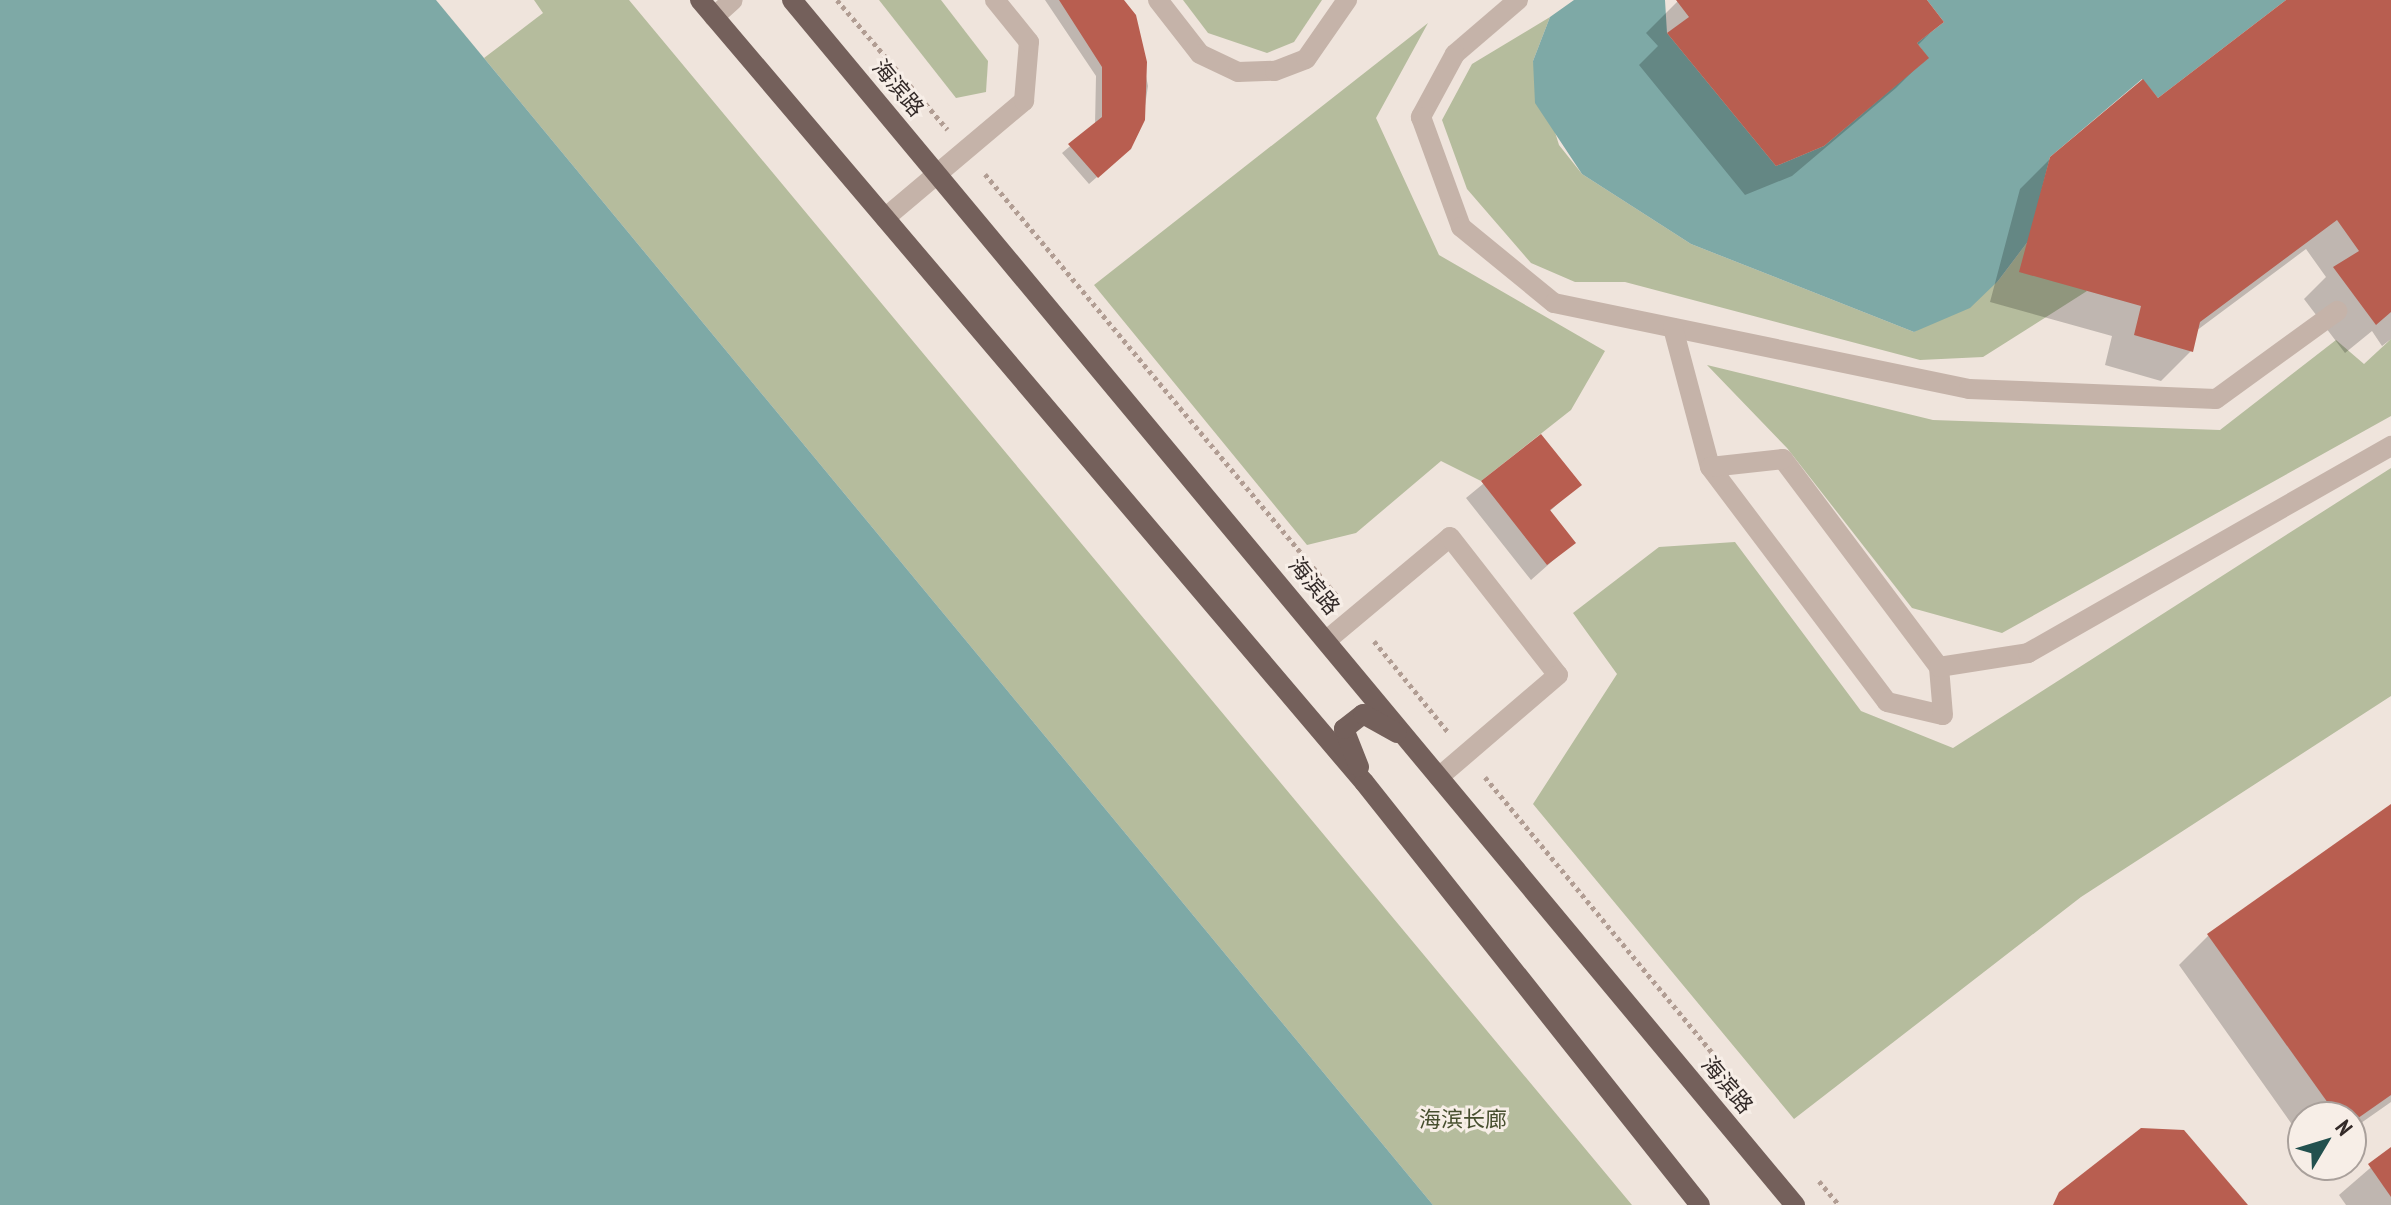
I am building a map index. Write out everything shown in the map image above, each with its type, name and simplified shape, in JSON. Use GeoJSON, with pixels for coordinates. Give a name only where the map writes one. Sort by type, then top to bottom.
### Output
{"type":"FeatureCollection","features":[{"type":"Feature","properties":{"kind":"main road"},"geometry":{"type":"LineString","coordinates":[[700,0],[1364,782],[1700,1205]]}},
{"type":"Feature","properties":{"kind":"main road","name":"海滨路"},"geometry":{"type":"LineString","coordinates":[[792,0],[1795,1205]]}},
{"type":"Feature","properties":{"kind":"main road"},"geometry":{"type":"LineString","coordinates":[[1341,657],[1363,714],[1408,739]]}},
{"type":"Feature","properties":{"kind":"main road"},"geometry":{"type":"LineString","coordinates":[[1291,695],[1344,729],[1364,782]]}},
{"type":"Feature","properties":{"kind":"main road"},"geometry":{"type":"LineString","coordinates":[[1344,729],[1363,714]]}},
{"type":"Feature","properties":{"kind":"lane"},"geometry":{"type":"LineString","coordinates":[[714,17],[733,0]]}},
{"type":"Feature","properties":{"kind":"lane"},"geometry":{"type":"LineString","coordinates":[[885,218],[1024,101],[1029,42],[995,0]]}},
{"type":"Feature","properties":{"kind":"lane"},"geometry":{"type":"LineString","coordinates":[[1158,0],[1200,54],[1238,72],[1275,71],[1306,59],[1347,0]]}},
{"type":"Feature","properties":{"kind":"lane"},"geometry":{"type":"LineString","coordinates":[[1518,0],[1455,54],[1421,117],[1461,227],[1554,303],[1969,389],[2216,399],[2337,311]]}},
{"type":"Feature","properties":{"kind":"lane"},"geometry":{"type":"LineString","coordinates":[[1673,328],[1710,467],[1887,702],[1943,715],[1939,667],[1783,459],[1710,467]]}},
{"type":"Feature","properties":{"kind":"lane"},"geometry":{"type":"LineString","coordinates":[[1939,667],[2028,653],[2391,446]]}},
{"type":"Feature","properties":{"kind":"lane"},"geometry":{"type":"LineString","coordinates":[[1327,640],[1450,537],[1558,675],[1439,777]]}},
{"type":"Feature","properties":{"kind":"green space","name":"海滨长廊"},"geometry":{"type":"Polygon","coordinates":[[[534,0],[629,0],[1632,1205],[1433,1205],[484,58],[543,13],[534,0]]]}},
{"type":"Feature","properties":{"kind":"green space"},"geometry":{"type":"Polygon","coordinates":[[[879,0],[941,0],[988,61],[986,92],[956,98],[879,0]]]}},
{"type":"Feature","properties":{"kind":"green space"},"geometry":{"type":"Polygon","coordinates":[[[1183,0],[1322,0],[1294,42],[1267,53],[1208,33],[1183,0]]]}},
{"type":"Feature","properties":{"kind":"green space"},"geometry":{"type":"Polygon","coordinates":[[[1550,17],[1533,61],[1559,145],[1582,174],[1691,244],[1914,332],[1998,281],[2029,240],[2087,291],[1983,357],[1920,360],[1625,282],[1575,282],[1531,263],[1467,189],[1442,120],[1472,64],[1550,17]]]}},
{"type":"Feature","properties":{"kind":"green space"},"geometry":{"type":"Polygon","coordinates":[[[1428,23],[1376,118],[1439,255],[1605,351],[1571,410],[1481,481],[1441,461],[1356,533],[1307,545],[1094,285],[1428,23]]]}},
{"type":"Feature","properties":{"kind":"green space"},"geometry":{"type":"Polygon","coordinates":[[[2391,339],[2391,416],[2002,633],[1912,608],[1787,448],[1707,365],[1933,420],[2220,430],[2336,340],[2364,364],[2391,339]]]}},
{"type":"Feature","properties":{"kind":"green space"},"geometry":{"type":"Polygon","coordinates":[[[2391,468],[2391,696],[2081,897],[1794,1119],[1533,804],[1617,674],[1573,613],[1659,547],[1735,542],[1861,711],[1953,748],[2391,468]]]}},
{"type":"Feature","properties":{"kind":"water"},"geometry":{"type":"Polygon","coordinates":[[[0,0],[436,0],[1433,1205],[0,1205],[0,0]]]}},
{"type":"Feature","properties":{"kind":"water"},"geometry":{"type":"Polygon","coordinates":[[[1574,0],[1665,0],[1667,33],[1776,166],[1824,146],[1928,58],[1917,43],[1944,22],[1927,0],[2286,0],[2158,98],[2142,79],[2050,157],[2029,240],[1998,281],[1970,308],[1914,332],[1691,244],[1582,174],[1535,103],[1533,61],[1550,17],[1574,0]]]}},
{"type":"Feature","properties":{"kind":"building"},"geometry":{"type":"Polygon","coordinates":[[[1059,0],[1124,0],[1136,15],[1147,62],[1145,120],[1131,149],[1098,178],[1068,144],[1102,117],[1102,67],[1059,0]]]}},
{"type":"Feature","properties":{"kind":"building"},"geometry":{"type":"Polygon","coordinates":[[[1676,0],[1927,0],[1944,22],[1917,43],[1929,58],[1824,146],[1776,166],[1667,33],[1689,17],[1676,0]]]}},
{"type":"Feature","properties":{"kind":"building"},"geometry":{"type":"Polygon","coordinates":[[[2286,0],[2391,0],[2391,312],[2376,325],[2333,267],[2359,251],[2337,220],[2200,322],[2193,352],[2134,335],[2141,306],[2019,272],[2050,157],[2143,79],[2158,98],[2286,0]]]}},
{"type":"Feature","properties":{"kind":"building"},"geometry":{"type":"Polygon","coordinates":[[[1541,434],[1582,485],[1550,510],[1576,543],[1547,565],[1481,481],[1541,434]]]}},
{"type":"Feature","properties":{"kind":"building"},"geometry":{"type":"Polygon","coordinates":[[[2391,804],[2391,1095],[2367,1112],[2367,1101],[2327,1101],[2207,934],[2391,804]]]}},
{"type":"Feature","properties":{"kind":"building"},"geometry":{"type":"Polygon","coordinates":[[[2141,1128],[2184,1130],[2248,1205],[2053,1205],[2059,1192],[2141,1128]]]}},
{"type":"Feature","properties":{"kind":"building"},"geometry":{"type":"Polygon","coordinates":[[[2391,1147],[2391,1197],[2368,1164],[2391,1147]]]}}]}
